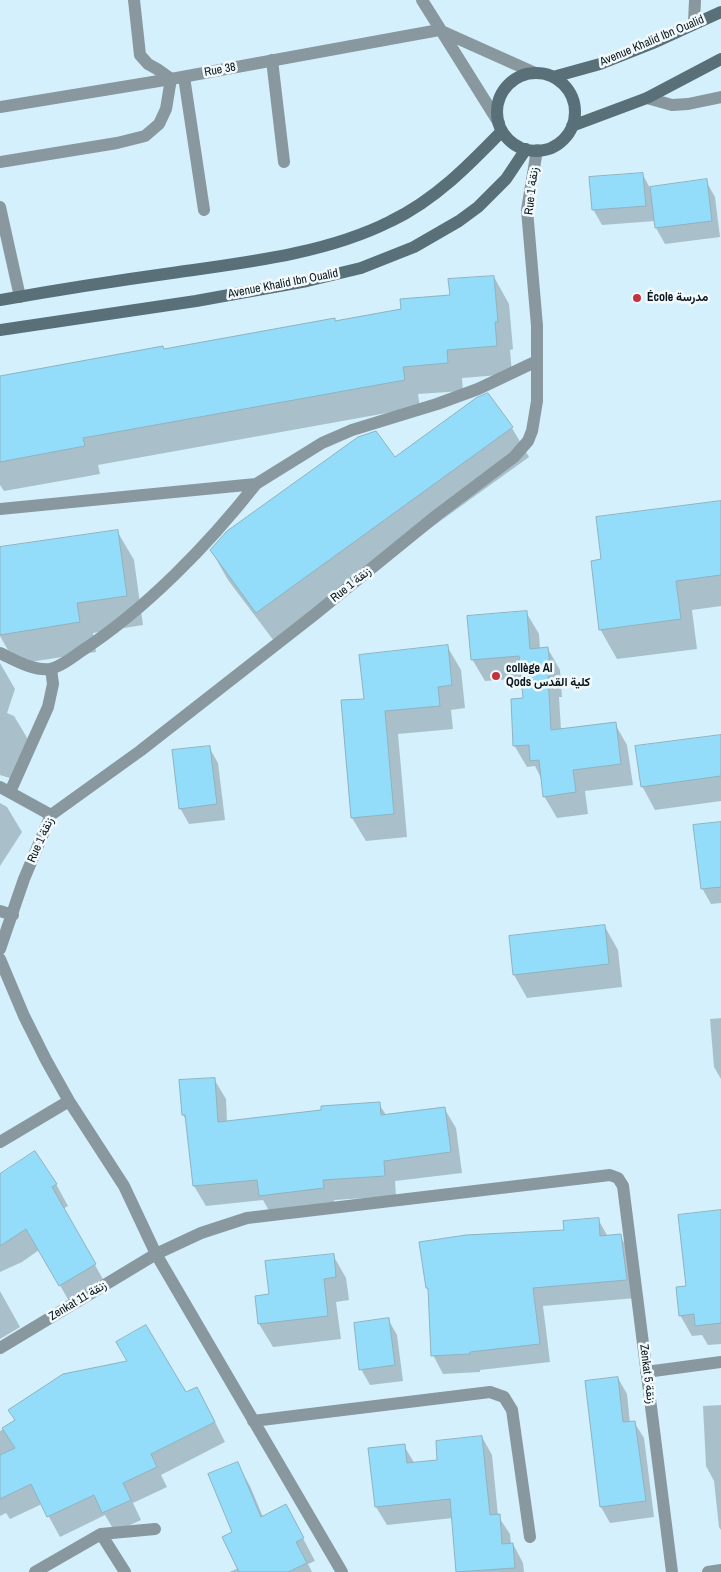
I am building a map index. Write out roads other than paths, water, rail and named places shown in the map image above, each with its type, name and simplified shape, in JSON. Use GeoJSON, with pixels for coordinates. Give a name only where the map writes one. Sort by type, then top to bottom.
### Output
{"type":"FeatureCollection","features":[{"type":"Feature","properties":{"kind":"main road","name":"Avenue Khalid Ibn Oualid"},"geometry":{"type":"LineString","coordinates":[[553,77],[600,64],[653,43],[721,12]]}},
{"type":"Feature","properties":{"kind":"main road"},"geometry":{"type":"LineString","coordinates":[[572,126],[647,98],[721,59]]}},
{"type":"Feature","properties":{"kind":"main road"},"geometry":{"type":"LineString","coordinates":[[536,73],[553,77],[570,92],[574,103],[575,115],[566,137],[546,149],[532,150],[510,142],[500,127],[497,116],[498,103],[503,91],[512,81],[522,75],[536,73]]}},
{"type":"Feature","properties":{"kind":"main road"},"geometry":{"type":"LineString","coordinates":[[0,300],[212,268],[334,244],[391,222],[430,198],[465,168],[500,127]]}},
{"type":"Feature","properties":{"kind":"main road","name":"Avenue Khalid Ibn Oualid"},"geometry":{"type":"LineString","coordinates":[[0,330],[196,301],[307,281],[361,268],[414,246],[478,207],[532,150]]}},
{"type":"Feature","properties":{"kind":"street"},"geometry":{"type":"LineString","coordinates":[[134,0],[140,55],[148,64],[177,78]]}},
{"type":"Feature","properties":{"kind":"street"},"geometry":{"type":"LineString","coordinates":[[422,0],[500,127]]}},
{"type":"Feature","properties":{"kind":"street"},"geometry":{"type":"LineString","coordinates":[[694,23],[695,0]]}},
{"type":"Feature","properties":{"kind":"street"},"geometry":{"type":"LineString","coordinates":[[439,30],[536,73]]}},
{"type":"Feature","properties":{"kind":"street","name":"Rue 38"},"geometry":{"type":"LineString","coordinates":[[0,107],[177,78],[439,30]]}},
{"type":"Feature","properties":{"kind":"street"},"geometry":{"type":"LineString","coordinates":[[272,60],[284,162]]}},
{"type":"Feature","properties":{"kind":"street"},"geometry":{"type":"LineString","coordinates":[[0,162],[117,143],[145,136],[158,124],[166,109],[177,78]]}},
{"type":"Feature","properties":{"kind":"street"},"geometry":{"type":"LineString","coordinates":[[177,78],[204,210]]}},
{"type":"Feature","properties":{"kind":"street"},"geometry":{"type":"LineString","coordinates":[[647,98],[672,105],[688,104],[721,97]]}},
{"type":"Feature","properties":{"kind":"street","name":"Rue 1 زنقة"},"geometry":{"type":"LineString","coordinates":[[0,949],[24,880],[51,815],[140,751],[314,615],[438,515],[514,457],[528,441],[532,431],[537,401],[537,326],[527,210],[532,150]]}},
{"type":"Feature","properties":{"kind":"street"},"geometry":{"type":"LineString","coordinates":[[0,207],[20,297]]}},
{"type":"Feature","properties":{"kind":"street"},"geometry":{"type":"LineString","coordinates":[[0,653],[37,668],[52,669],[92,645],[154,594],[212,534],[256,484],[301,454],[352,430],[470,392],[537,361]]}},
{"type":"Feature","properties":{"kind":"street"},"geometry":{"type":"LineString","coordinates":[[0,509],[256,484]]}},
{"type":"Feature","properties":{"kind":"street"},"geometry":{"type":"LineString","coordinates":[[51,815],[5,790],[48,707],[53,684],[52,669]]}},
{"type":"Feature","properties":{"kind":"street"},"geometry":{"type":"LineString","coordinates":[[0,911],[13,915]]}},
{"type":"Feature","properties":{"kind":"street"},"geometry":{"type":"LineString","coordinates":[[0,959],[24,1016],[46,1060],[69,1101],[124,1186],[156,1254],[342,1572]]}},
{"type":"Feature","properties":{"kind":"street"},"geometry":{"type":"LineString","coordinates":[[0,1142],[69,1101]]}},
{"type":"Feature","properties":{"kind":"street","name":"Zenkat 11 زنقة"},"geometry":{"type":"LineString","coordinates":[[0,1348],[156,1254],[201,1233],[247,1218],[610,1175],[618,1178]]}},
{"type":"Feature","properties":{"kind":"street","name":"Zenkat 5 زنقة"},"geometry":{"type":"LineString","coordinates":[[618,1178],[623,1186],[672,1572]]}},
{"type":"Feature","properties":{"kind":"street"},"geometry":{"type":"LineString","coordinates":[[646,1372],[721,1362]]}},
{"type":"Feature","properties":{"kind":"street"},"geometry":{"type":"LineString","coordinates":[[253,1421],[490,1392],[504,1397],[512,1410],[530,1537]]}},
{"type":"Feature","properties":{"kind":"street"},"geometry":{"type":"LineString","coordinates":[[35,1572],[100,1534],[155,1529]]}},
{"type":"Feature","properties":{"kind":"street"},"geometry":{"type":"LineString","coordinates":[[100,1534],[125,1572]]}},
{"type":"Feature","properties":{"kind":"street"},"geometry":{"type":"LineString","coordinates":[[708,1572],[721,1570]]}},
{"type":"Feature","properties":{"kind":"place","name":"École مدرسة"},"geometry":{"type":"Point","coordinates":[637,298]}},
{"type":"Feature","properties":{"kind":"place","name":"collège Al Qods كلية القدس"},"geometry":{"type":"Point","coordinates":[496,676]}}]}
